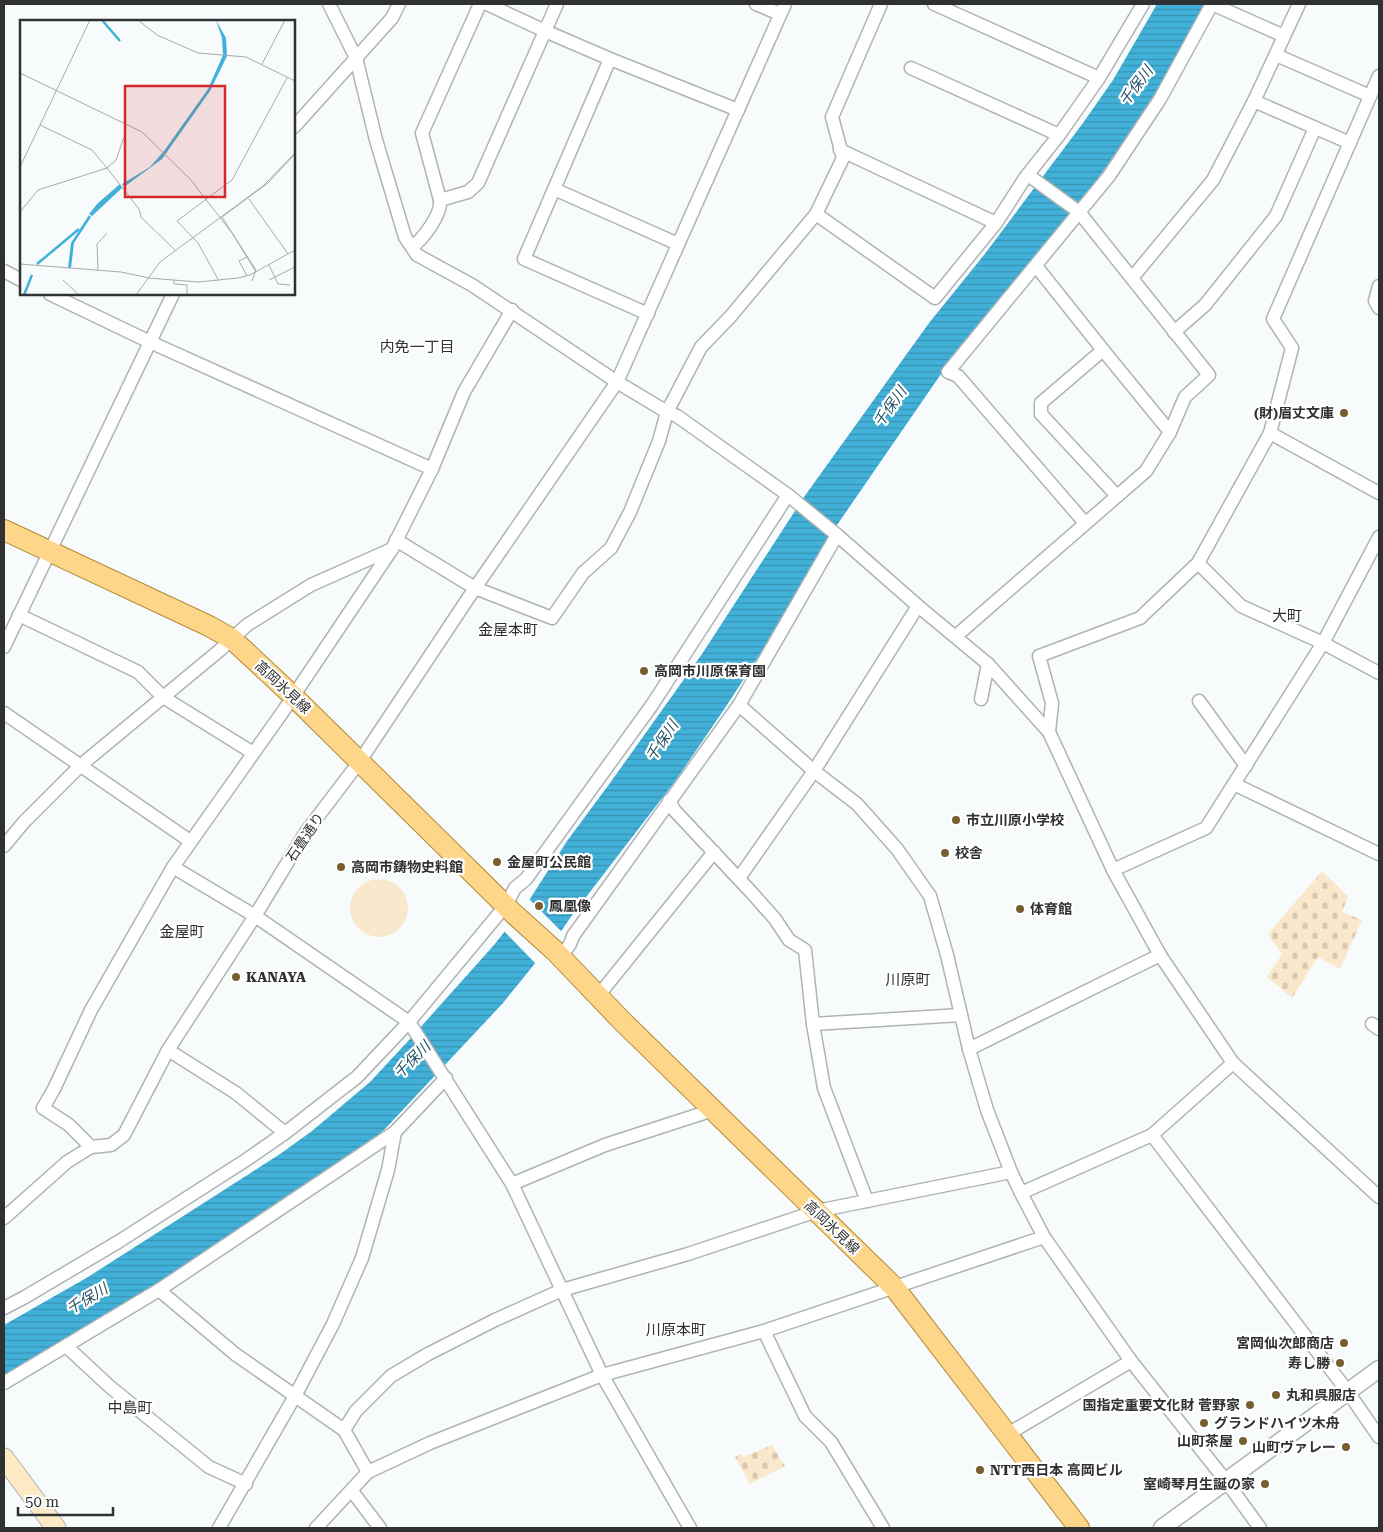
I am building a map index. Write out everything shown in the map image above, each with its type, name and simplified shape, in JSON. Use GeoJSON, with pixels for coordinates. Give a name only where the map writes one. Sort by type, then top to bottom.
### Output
{"type":"FeatureCollection","features":[{"type":"Feature","properties":{"kind":"main road","name":"高岡氷見線"},"geometry":{"type":"LineString","coordinates":[[4,530],[209,626],[232,639],[558,954],[622,1021],[894,1287],[1079,1528]]}},
{"type":"Feature","properties":{"kind":"main road"},"geometry":{"type":"LineString","coordinates":[[4,1458],[56,1528]]}},
{"type":"Feature","properties":{"kind":"street"},"geometry":{"type":"LineString","coordinates":[[329,4],[356,58],[376,140],[405,237],[417,255],[472,285],[617,382],[677,416],[790,497],[988,664],[1049,732],[1113,870],[1160,955],[1233,1063],[1378,1191]]}},
{"type":"Feature","properties":{"kind":"street"},"geometry":{"type":"LineString","coordinates":[[295,126],[392,18],[399,4]]}},
{"type":"Feature","properties":{"kind":"street"},"geometry":{"type":"LineString","coordinates":[[412,247],[421,241],[441,207],[422,133],[480,4]]}},
{"type":"Feature","properties":{"kind":"street"},"geometry":{"type":"LineString","coordinates":[[488,4],[610,59],[738,110]]}},
{"type":"Feature","properties":{"kind":"street"},"geometry":{"type":"LineString","coordinates":[[440,200],[468,192],[478,183],[557,4]]}},
{"type":"Feature","properties":{"kind":"street"},"geometry":{"type":"LineString","coordinates":[[756,4],[783,9]]}},
{"type":"Feature","properties":{"kind":"street"},"geometry":{"type":"LineString","coordinates":[[394,544],[475,588],[552,618],[584,573],[610,548],[630,512],[659,442],[667,412],[701,347],[730,316],[816,214],[843,158],[832,117],[881,4]]}},
{"type":"Feature","properties":{"kind":"street"},"geometry":{"type":"LineString","coordinates":[[934,4],[1099,78]]}},
{"type":"Feature","properties":{"kind":"street"},"geometry":{"type":"LineString","coordinates":[[816,214],[936,298],[1032,177],[1099,78],[1143,4]]}},
{"type":"Feature","properties":{"kind":"street"},"geometry":{"type":"LineString","coordinates":[[1085,523],[958,376],[948,372],[1036,266],[1077,211],[1109,176],[1160,99],[1212,4],[1284,36]]}},
{"type":"Feature","properties":{"kind":"street"},"geometry":{"type":"LineString","coordinates":[[1132,278],[1213,180],[1254,101],[1299,4]]}},
{"type":"Feature","properties":{"kind":"street","name":"石畳通り"},"geometry":{"type":"LineString","coordinates":[[91,1147],[111,1146],[124,1135],[168,1050],[255,916],[306,832],[360,761],[475,588],[617,382],[783,9]]}},
{"type":"Feature","properties":{"kind":"street"},"geometry":{"type":"LineString","coordinates":[[1276,55],[1370,96]]}},
{"type":"Feature","properties":{"kind":"street"},"geometry":{"type":"LineString","coordinates":[[610,59],[524,260],[648,314]]}},
{"type":"Feature","properties":{"kind":"street"},"geometry":{"type":"LineString","coordinates":[[911,68],[1060,135]]}},
{"type":"Feature","properties":{"kind":"street"},"geometry":{"type":"LineString","coordinates":[[1049,732],[1052,703],[1039,656],[1140,618],[1198,563],[1270,433],[1292,348],[1273,319],[1379,76]]}},
{"type":"Feature","properties":{"kind":"street"},"geometry":{"type":"LineString","coordinates":[[1254,101],[1350,143]]}},
{"type":"Feature","properties":{"kind":"street"},"geometry":{"type":"LineString","coordinates":[[1174,332],[1205,305],[1276,216],[1315,128]]}},
{"type":"Feature","properties":{"kind":"street"},"geometry":{"type":"LineString","coordinates":[[840,150],[996,223]]}},
{"type":"Feature","properties":{"kind":"street"},"geometry":{"type":"LineString","coordinates":[[956,636],[1146,472],[1170,432],[1185,397],[1209,375],[1077,211],[1032,177]]}},
{"type":"Feature","properties":{"kind":"street"},"geometry":{"type":"LineString","coordinates":[[554,190],[678,244]]}},
{"type":"Feature","properties":{"kind":"street"},"geometry":{"type":"LineString","coordinates":[[1036,266],[1170,432]]}},
{"type":"Feature","properties":{"kind":"street"},"geometry":{"type":"LineString","coordinates":[[4,271],[20,279]]}},
{"type":"Feature","properties":{"kind":"street"},"geometry":{"type":"LineString","coordinates":[[1379,286],[1375,301],[1379,308]]}},
{"type":"Feature","properties":{"kind":"street"},"geometry":{"type":"LineString","coordinates":[[52,295],[150,342],[432,469]]}},
{"type":"Feature","properties":{"kind":"street"},"geometry":{"type":"LineString","coordinates":[[4,648],[173,295]]}},
{"type":"Feature","properties":{"kind":"street"},"geometry":{"type":"LineString","coordinates":[[4,1218],[67,1162],[91,1147],[69,1125],[43,1108],[54,1089],[91,1010],[190,841],[254,753],[394,544],[432,469],[464,392],[512,310]]}},
{"type":"Feature","properties":{"kind":"street"},"geometry":{"type":"LineString","coordinates":[[1103,350],[1041,403],[1042,414],[1117,496]]}},
{"type":"Feature","properties":{"kind":"street"},"geometry":{"type":"LineString","coordinates":[[1270,433],[1379,493]]}},
{"type":"Feature","properties":{"kind":"street"},"geometry":{"type":"LineString","coordinates":[[4,1308],[118,1242],[285,1133],[357,1077],[410,1024],[510,909],[515,888],[526,879],[652,705],[790,497]]}},
{"type":"Feature","properties":{"kind":"street"},"geometry":{"type":"LineString","coordinates":[[558,954],[570,944],[573,936],[739,705],[837,535]]}},
{"type":"Feature","properties":{"kind":"street"},"geometry":{"type":"LineString","coordinates":[[1113,870],[1206,828],[1323,643],[1379,537]]}},
{"type":"Feature","properties":{"kind":"street"},"geometry":{"type":"LineString","coordinates":[[4,846],[24,822],[81,765],[164,697],[247,624],[311,585],[394,544]]}},
{"type":"Feature","properties":{"kind":"street"},"geometry":{"type":"LineString","coordinates":[[1198,563],[1241,606],[1323,643],[1379,673]]}},
{"type":"Feature","properties":{"kind":"street"},"geometry":{"type":"LineString","coordinates":[[739,878],[814,771],[918,606]]}},
{"type":"Feature","properties":{"kind":"street"},"geometry":{"type":"LineString","coordinates":[[19,615],[138,672],[164,697],[254,753]]}},
{"type":"Feature","properties":{"kind":"street"},"geometry":{"type":"LineString","coordinates":[[981,699],[988,664]]}},
{"type":"Feature","properties":{"kind":"street"},"geometry":{"type":"LineString","coordinates":[[1199,701],[1246,766]]}},
{"type":"Feature","properties":{"kind":"street"},"geometry":{"type":"LineString","coordinates":[[739,705],[814,771],[857,804],[897,849],[930,896],[987,1110],[1021,1194],[1044,1237],[1131,1361],[1226,1481],[1260,1528]]}},
{"type":"Feature","properties":{"kind":"street"},"geometry":{"type":"LineString","coordinates":[[4,713],[190,841]]}},
{"type":"Feature","properties":{"kind":"street"},"geometry":{"type":"LineString","coordinates":[[1234,784],[1379,852]]}},
{"type":"Feature","properties":{"kind":"street"},"geometry":{"type":"LineString","coordinates":[[669,802],[675,811],[775,919],[789,940],[805,950],[813,1024],[824,1088],[866,1202]]}},
{"type":"Feature","properties":{"kind":"street"},"geometry":{"type":"LineString","coordinates":[[598,996],[714,852]]}},
{"type":"Feature","properties":{"kind":"street"},"geometry":{"type":"LineString","coordinates":[[173,868],[255,916],[410,1024],[512,1184],[602,1375],[690,1528]]}},
{"type":"Feature","properties":{"kind":"street"},"geometry":{"type":"LineString","coordinates":[[970,1049],[1160,955]]}},
{"type":"Feature","properties":{"kind":"street"},"geometry":{"type":"LineString","coordinates":[[813,1024],[961,1015]]}},
{"type":"Feature","properties":{"kind":"street"},"geometry":{"type":"LineString","coordinates":[[168,1050],[236,1093],[285,1133]]}},
{"type":"Feature","properties":{"kind":"street"},"geometry":{"type":"LineString","coordinates":[[1021,1194],[1152,1135],[1233,1063]]}},
{"type":"Feature","properties":{"kind":"street"},"geometry":{"type":"LineString","coordinates":[[4,1383],[158,1290],[395,1132],[444,1076]]}},
{"type":"Feature","properties":{"kind":"street"},"geometry":{"type":"LineString","coordinates":[[512,1184],[605,1145],[713,1110]]}},
{"type":"Feature","properties":{"kind":"street"},"geometry":{"type":"LineString","coordinates":[[219,1528],[246,1484],[333,1324],[362,1258],[388,1170],[395,1132]]}},
{"type":"Feature","properties":{"kind":"street"},"geometry":{"type":"LineString","coordinates":[[1152,1135],[1348,1392],[1379,1437]]}},
{"type":"Feature","properties":{"kind":"street"},"geometry":{"type":"LineString","coordinates":[[344,1430],[356,1411],[391,1376],[444,1346],[562,1290],[688,1254],[816,1211],[1011,1172]]}},
{"type":"Feature","properties":{"kind":"street"},"geometry":{"type":"LineString","coordinates":[[316,1528],[368,1472],[430,1443],[602,1375],[764,1331],[1044,1237]]}},
{"type":"Feature","properties":{"kind":"street"},"geometry":{"type":"LineString","coordinates":[[158,1290],[234,1354],[344,1430],[368,1472]]}},
{"type":"Feature","properties":{"kind":"street"},"geometry":{"type":"LineString","coordinates":[[764,1331],[805,1416],[831,1442],[883,1528]]}},
{"type":"Feature","properties":{"kind":"street"},"geometry":{"type":"LineString","coordinates":[[66,1346],[109,1386],[209,1467],[246,1484]]}},
{"type":"Feature","properties":{"kind":"street"},"geometry":{"type":"LineString","coordinates":[[1008,1434],[1131,1361]]}},
{"type":"Feature","properties":{"kind":"street"},"geometry":{"type":"LineString","coordinates":[[1162,1528],[1379,1369]]}},
{"type":"Feature","properties":{"kind":"street"},"geometry":{"type":"LineString","coordinates":[[352,1491],[380,1528]]}},
{"type":"Feature","properties":{"kind":"green space"},"geometry":{"type":"Polygon","coordinates":[[[1322,871],[1348,896],[1342,912],[1362,920],[1340,969],[1318,957],[1292,998],[1267,977],[1282,954],[1268,934],[1322,871]]]}},
{"type":"Feature","properties":{"kind":"green space"},"geometry":{"type":"Polygon","coordinates":[[[373,879],[385,879],[395,883],[404,892],[408,914],[400,929],[385,937],[373,937],[363,933],[354,924],[350,914],[350,902],[354,892],[363,883],[373,879]]]}},
{"type":"Feature","properties":{"kind":"green space"},"geometry":{"type":"Polygon","coordinates":[[[772,1445],[785,1466],[750,1484],[735,1457],[741,1454],[743,1457],[772,1445]]]}},
{"type":"Feature","properties":{"kind":"water","name":"千保川"},"geometry":{"type":"Polygon","coordinates":[[[1157,4],[1206,4],[1170,72],[1137,124],[1083,199],[941,374],[837,525],[803,588],[676,780],[562,930],[503,1003],[384,1130],[358,1152],[145,1291],[39,1357],[4,1376],[4,1325],[88,1277],[280,1154],[312,1131],[370,1082],[494,945],[528,902],[567,841],[702,654],[804,497],[929,323],[984,255],[1083,123],[1113,80],[1157,4]]]}},
{"type":"Feature","properties":{"kind":"pier"},"geometry":{"type":"Polygon","coordinates":[[[528,898],[563,933],[537,965],[503,930],[528,898]]]}},
{"type":"Feature","properties":{"kind":"place","name":"(財)眉丈文庫"},"geometry":{"type":"Point","coordinates":[1344,413]}},
{"type":"Feature","properties":{"kind":"place","name":"高岡市川原保育園"},"geometry":{"type":"Point","coordinates":[644,671]}},
{"type":"Feature","properties":{"kind":"place","name":"市立川原小学校"},"geometry":{"type":"Point","coordinates":[956,820]}},
{"type":"Feature","properties":{"kind":"place","name":"校舎"},"geometry":{"type":"Point","coordinates":[945,853]}},
{"type":"Feature","properties":{"kind":"place","name":"金屋町公民館"},"geometry":{"type":"Point","coordinates":[497,862]}},
{"type":"Feature","properties":{"kind":"place","name":"高岡市鋳物史料館"},"geometry":{"type":"Point","coordinates":[341,867]}},
{"type":"Feature","properties":{"kind":"place","name":"鳳凰像"},"geometry":{"type":"Point","coordinates":[539,906]}},
{"type":"Feature","properties":{"kind":"place","name":"体育館"},"geometry":{"type":"Point","coordinates":[1020,909]}},
{"type":"Feature","properties":{"kind":"place","name":"KANAYA"},"geometry":{"type":"Point","coordinates":[236,977]}},
{"type":"Feature","properties":{"kind":"place","name":"宮岡仙次郎商店"},"geometry":{"type":"Point","coordinates":[1344,1343]}},
{"type":"Feature","properties":{"kind":"place","name":"寿し勝"},"geometry":{"type":"Point","coordinates":[1340,1363]}},
{"type":"Feature","properties":{"kind":"place","name":"丸和呉服店"},"geometry":{"type":"Point","coordinates":[1276,1395]}},
{"type":"Feature","properties":{"kind":"place","name":"国指定重要文化財 菅野家"},"geometry":{"type":"Point","coordinates":[1250,1405]}},
{"type":"Feature","properties":{"kind":"place","name":"グランドハイツ木舟"},"geometry":{"type":"Point","coordinates":[1204,1423]}},
{"type":"Feature","properties":{"kind":"place","name":"山町茶屋"},"geometry":{"type":"Point","coordinates":[1243,1441]}},
{"type":"Feature","properties":{"kind":"place","name":"山町ヴァレー"},"geometry":{"type":"Point","coordinates":[1346,1447]}},
{"type":"Feature","properties":{"kind":"place","name":"NTT西日本 高岡ビル"},"geometry":{"type":"Point","coordinates":[980,1470]}},
{"type":"Feature","properties":{"kind":"place","name":"室崎琴月生誕の家"},"geometry":{"type":"Point","coordinates":[1265,1484]}},
{"type":"Feature","properties":{"kind":"district","name":"内免一丁目"},"geometry":{"type":"Point","coordinates":[417,347]}},
{"type":"Feature","properties":{"kind":"district","name":"大町"},"geometry":{"type":"Point","coordinates":[1287,616]}},
{"type":"Feature","properties":{"kind":"district","name":"金屋本町"},"geometry":{"type":"Point","coordinates":[508,630]}},
{"type":"Feature","properties":{"kind":"district","name":"金屋町"},"geometry":{"type":"Point","coordinates":[182,932]}},
{"type":"Feature","properties":{"kind":"district","name":"川原町"},"geometry":{"type":"Point","coordinates":[908,980]}},
{"type":"Feature","properties":{"kind":"district","name":"川原本町"},"geometry":{"type":"Point","coordinates":[676,1330]}},
{"type":"Feature","properties":{"kind":"district","name":"中島町"},"geometry":{"type":"Point","coordinates":[130,1408]}}]}
